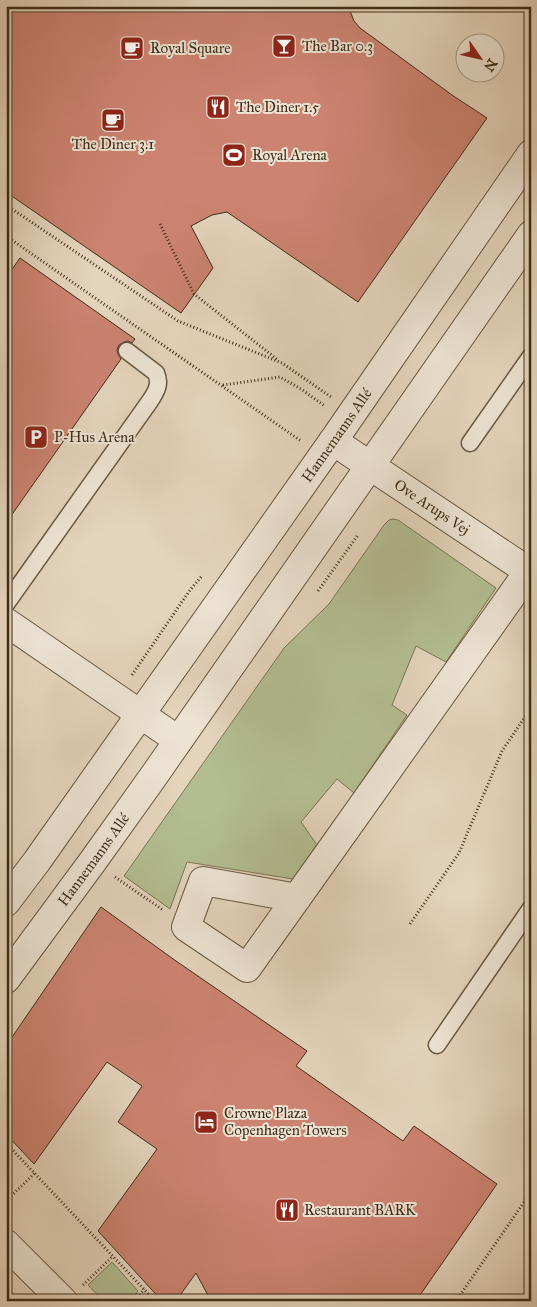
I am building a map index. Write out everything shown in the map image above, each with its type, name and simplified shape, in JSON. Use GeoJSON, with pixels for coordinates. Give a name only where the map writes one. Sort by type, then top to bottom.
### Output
{"type":"FeatureCollection","features":[{"type":"Feature","properties":{"kind":"street","name":"Hannemanns Allé"},"geometry":{"type":"LineString","coordinates":[[6,902],[327,449],[531,154]]}},
{"type":"Feature","properties":{"kind":"street","name":"Hannemanns Allé"},"geometry":{"type":"LineString","coordinates":[[6,979],[93,861],[531,235]]}},
{"type":"Feature","properties":{"kind":"street","name":"Ove Arups Vej"},"geometry":{"type":"LineString","coordinates":[[327,449],[369,466],[530,572]]}},
{"type":"Feature","properties":{"kind":"street"},"geometry":{"type":"LineString","coordinates":[[297,898],[203,881],[186,927],[247,968],[530,572]]}},
{"type":"Feature","properties":{"kind":"street"},"geometry":{"type":"LineString","coordinates":[[6,622],[178,740]]}},
{"type":"Feature","properties":{"kind":"street"},"geometry":{"type":"LineString","coordinates":[[6,1244],[72,1294]]}},
{"type":"Feature","properties":{"kind":"lane"},"geometry":{"type":"LineString","coordinates":[[6,604],[157,390],[158,378],[156,373],[127,351]]}},
{"type":"Feature","properties":{"kind":"lane"},"geometry":{"type":"LineString","coordinates":[[470,443],[531,356]]}},
{"type":"Feature","properties":{"kind":"lane"},"geometry":{"type":"LineString","coordinates":[[437,1045],[531,908]]}},
{"type":"Feature","properties":{"kind":"path"},"geometry":{"type":"LineString","coordinates":[[6,205],[178,321],[282,363]]}},
{"type":"Feature","properties":{"kind":"path"},"geometry":{"type":"LineString","coordinates":[[160,224],[194,294],[282,363],[352,412]]}},
{"type":"Feature","properties":{"kind":"path"},"geometry":{"type":"LineString","coordinates":[[6,236],[222,385],[327,449]]}},
{"type":"Feature","properties":{"kind":"path"},"geometry":{"type":"LineString","coordinates":[[222,385],[280,377],[319,401]]}},
{"type":"Feature","properties":{"kind":"path"},"geometry":{"type":"LineString","coordinates":[[410,924],[459,853],[502,751],[531,708]]}},
{"type":"Feature","properties":{"kind":"path"},"geometry":{"type":"LineString","coordinates":[[93,861],[186,927]]}},
{"type":"Feature","properties":{"kind":"path"},"geometry":{"type":"LineString","coordinates":[[6,1143],[155,1301]]}},
{"type":"Feature","properties":{"kind":"path"},"geometry":{"type":"LineString","coordinates":[[6,1201],[34,1173]]}},
{"type":"Feature","properties":{"kind":"path"},"geometry":{"type":"LineString","coordinates":[[456,1301],[531,1192]]}},
{"type":"Feature","properties":{"kind":"path"},"geometry":{"type":"LineString","coordinates":[[72,1294],[113,1256]]}},
{"type":"Feature","properties":{"kind":"path"},"geometry":{"type":"LineString","coordinates":[[136,1301],[144,1289]]}},
{"type":"Feature","properties":{"kind":"green space"},"geometry":{"type":"Polygon","coordinates":[[[393,519],[398,520],[496,588],[446,662],[416,646],[392,705],[407,715],[354,793],[337,779],[301,822],[317,845],[293,879],[187,862],[170,909],[124,876],[284,648],[329,604],[384,525],[393,519]]]}},
{"type":"Feature","properties":{"kind":"green space"},"geometry":{"type":"Polygon","coordinates":[[[112,1262],[138,1291],[131,1301],[103,1301],[88,1285],[112,1262]]]}},
{"type":"Feature","properties":{"kind":"building","name":"Royal Arena"},"geometry":{"type":"Polygon","coordinates":[[[6,6],[348,6],[354,21],[360,28],[487,118],[358,302],[227,212],[212,215],[191,226],[213,268],[181,313],[6,192],[6,6]]]}},
{"type":"Feature","properties":{"kind":"building","name":"P-Hus Arena"},"geometry":{"type":"Polygon","coordinates":[[[20,258],[135,339],[132,343],[128,341],[119,345],[117,350],[121,359],[6,523],[6,278],[20,258]]]}},
{"type":"Feature","properties":{"kind":"building"},"geometry":{"type":"Polygon","coordinates":[[[101,907],[307,1051],[296,1066],[403,1141],[414,1126],[497,1184],[416,1301],[211,1301],[196,1273],[176,1301],[162,1301],[98,1231],[157,1149],[118,1122],[142,1086],[107,1062],[34,1164],[6,1134],[6,1046],[101,907]]]}},
{"type":"Feature","properties":{"kind":"place","name":"The Bar 0.3"},"geometry":{"type":"Point","coordinates":[284,46]}},
{"type":"Feature","properties":{"kind":"place","name":"Royal Square"},"geometry":{"type":"Point","coordinates":[132,48]}},
{"type":"Feature","properties":{"kind":"place","name":"The Diner 1.5"},"geometry":{"type":"Point","coordinates":[218,107]}},
{"type":"Feature","properties":{"kind":"place","name":"The Diner 3.1"},"geometry":{"type":"Point","coordinates":[113,120]}},
{"type":"Feature","properties":{"kind":"place","name":"Royal Arena"},"geometry":{"type":"Point","coordinates":[234,155]}},
{"type":"Feature","properties":{"kind":"place","name":"P-Hus Arena"},"geometry":{"type":"Point","coordinates":[36,437]}},
{"type":"Feature","properties":{"kind":"place","name":"Crowne Plaza Copenhagen Towers"},"geometry":{"type":"Point","coordinates":[206,1122]}},
{"type":"Feature","properties":{"kind":"place","name":"Restaurant BARK"},"geometry":{"type":"Point","coordinates":[287,1210]}}]}
